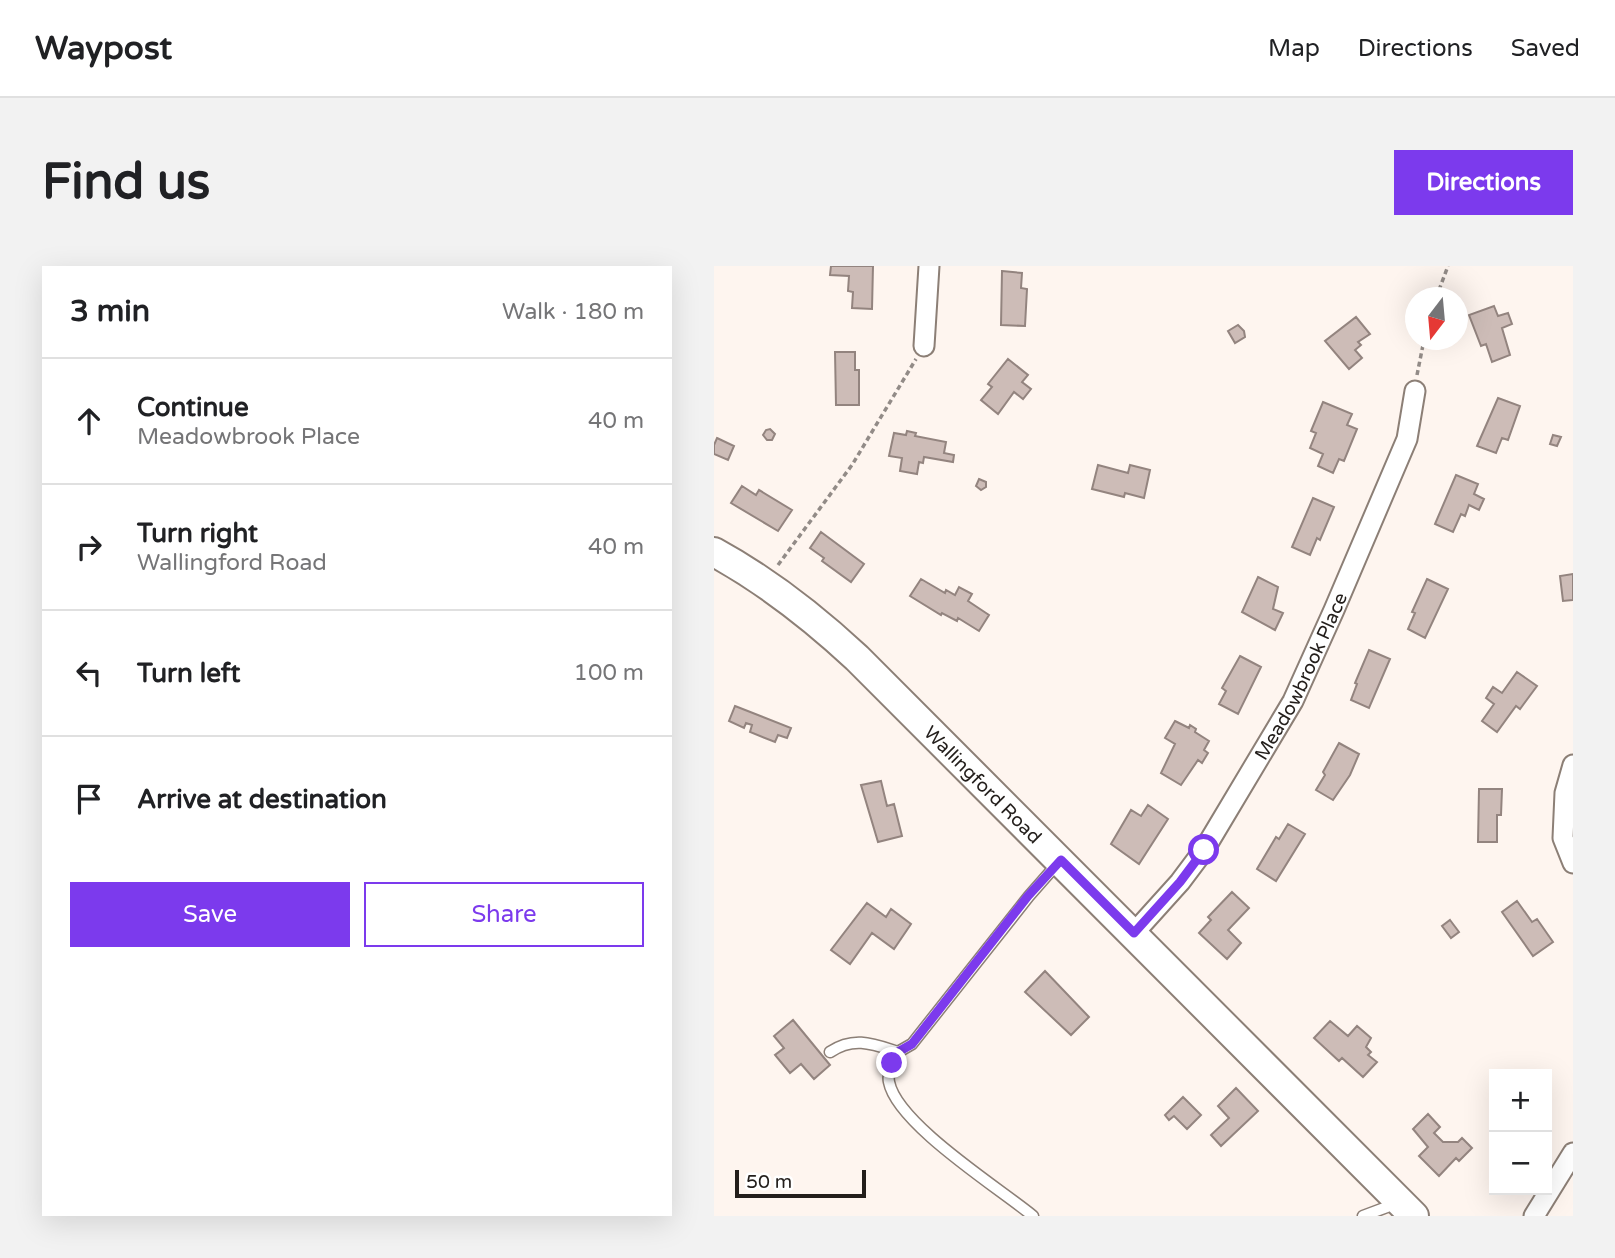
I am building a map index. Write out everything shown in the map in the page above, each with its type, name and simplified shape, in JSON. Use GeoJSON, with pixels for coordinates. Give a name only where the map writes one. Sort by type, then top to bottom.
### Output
{"type":"FeatureCollection","features":[{"type":"Feature","properties":{"kind":"street"},"geometry":{"type":"LineString","coordinates":[[924,345],[929,266]]}},
{"type":"Feature","properties":{"kind":"street","name":"Meadowbrook Place"},"geometry":{"type":"LineString","coordinates":[[1134,933],[1180,882],[1204,850],[1293,701],[1407,439],[1415,391]]}},
{"type":"Feature","properties":{"kind":"street","name":"Wallingford Road"},"geometry":{"type":"LineString","coordinates":[[714,552],[801,609],[857,658],[1406,1207]]}},
{"type":"Feature","properties":{"kind":"street"},"geometry":{"type":"LineString","coordinates":[[1573,765],[1564,793],[1563,838],[1573,863]]}},
{"type":"Feature","properties":{"kind":"street"},"geometry":{"type":"LineString","coordinates":[[1534,1216],[1573,1153]]}},
{"type":"Feature","properties":{"kind":"lane"},"geometry":{"type":"LineString","coordinates":[[1033,1216],[921,1127],[901,1104],[889,1085],[888,1077],[898,1052],[912,1044],[1028,896],[1061,860]]}},
{"type":"Feature","properties":{"kind":"lane"},"geometry":{"type":"LineString","coordinates":[[830,1052],[843,1043],[855,1042],[898,1052]]}},
{"type":"Feature","properties":{"kind":"lane"},"geometry":{"type":"LineString","coordinates":[[1363,1216],[1387,1207],[1406,1207]]}},
{"type":"Feature","properties":{"kind":"path"},"geometry":{"type":"LineString","coordinates":[[1440,287],[1448,266]]}},
{"type":"Feature","properties":{"kind":"path"},"geometry":{"type":"LineString","coordinates":[[764,583],[852,465],[924,345]]}},
{"type":"Feature","properties":{"kind":"path"},"geometry":{"type":"LineString","coordinates":[[1415,391],[1422,350]]}},
{"type":"Feature","properties":{"kind":"building"},"geometry":{"type":"Polygon","coordinates":[[[831,266],[873,266],[872,309],[852,308],[853,292],[848,291],[849,276],[830,275],[831,266]]]}},
{"type":"Feature","properties":{"kind":"building"},"geometry":{"type":"Polygon","coordinates":[[[1002,271],[1022,273],[1021,288],[1027,289],[1025,326],[1001,325],[1002,271]]]}},
{"type":"Feature","properties":{"kind":"building"},"geometry":{"type":"Polygon","coordinates":[[[1494,306],[1498,316],[1508,313],[1512,324],[1502,328],[1510,355],[1492,362],[1486,344],[1481,346],[1469,315],[1494,306]]]}},
{"type":"Feature","properties":{"kind":"building"},"geometry":{"type":"Polygon","coordinates":[[[1356,317],[1370,334],[1358,342],[1361,345],[1355,350],[1362,358],[1349,369],[1325,341],[1356,317]]]}},
{"type":"Feature","properties":{"kind":"building"},"geometry":{"type":"Polygon","coordinates":[[[1238,325],[1244,331],[1245,337],[1235,343],[1228,331],[1238,325]]]}},
{"type":"Feature","properties":{"kind":"building"},"geometry":{"type":"Polygon","coordinates":[[[835,352],[855,352],[855,370],[859,370],[859,405],[836,405],[835,352]]]}},
{"type":"Feature","properties":{"kind":"building"},"geometry":{"type":"Polygon","coordinates":[[[1008,359],[1028,375],[1022,382],[1031,389],[1023,399],[1014,392],[998,414],[981,400],[992,387],[988,384],[1008,359]]]}},
{"type":"Feature","properties":{"kind":"building"},"geometry":{"type":"Polygon","coordinates":[[[1498,398],[1520,406],[1508,440],[1502,438],[1496,453],[1477,446],[1498,398]]]}},
{"type":"Feature","properties":{"kind":"building"},"geometry":{"type":"Polygon","coordinates":[[[1323,402],[1352,414],[1347,425],[1357,429],[1344,461],[1339,459],[1333,473],[1318,466],[1323,454],[1310,448],[1316,433],[1311,431],[1323,402]]]}},
{"type":"Feature","properties":{"kind":"building"},"geometry":{"type":"Polygon","coordinates":[[[770,429],[775,434],[772,440],[767,440],[763,435],[770,429]]]}},
{"type":"Feature","properties":{"kind":"building"},"geometry":{"type":"Polygon","coordinates":[[[907,431],[916,433],[915,436],[946,442],[944,453],[954,455],[953,462],[924,457],[923,463],[919,462],[917,474],[900,471],[902,458],[889,456],[894,433],[906,435],[907,431]]]}},
{"type":"Feature","properties":{"kind":"building"},"geometry":{"type":"Polygon","coordinates":[[[1553,435],[1561,437],[1557,446],[1550,444],[1553,435]]]}},
{"type":"Feature","properties":{"kind":"building"},"geometry":{"type":"Polygon","coordinates":[[[717,438],[734,446],[728,460],[714,454],[717,438]]]}},
{"type":"Feature","properties":{"kind":"building"},"geometry":{"type":"Polygon","coordinates":[[[1098,465],[1128,473],[1130,465],[1150,470],[1144,498],[1125,493],[1124,497],[1092,489],[1098,465]]]}},
{"type":"Feature","properties":{"kind":"building"},"geometry":{"type":"Polygon","coordinates":[[[1456,475],[1478,484],[1474,494],[1484,499],[1479,510],[1469,505],[1465,516],[1461,514],[1453,532],[1435,524],[1456,475]]]}},
{"type":"Feature","properties":{"kind":"building"},"geometry":{"type":"Polygon","coordinates":[[[979,479],[986,482],[986,487],[981,490],[976,486],[979,479]]]}},
{"type":"Feature","properties":{"kind":"building"},"geometry":{"type":"Polygon","coordinates":[[[742,486],[756,495],[759,490],[792,510],[778,531],[731,503],[742,486]]]}},
{"type":"Feature","properties":{"kind":"building"},"geometry":{"type":"Polygon","coordinates":[[[1313,498],[1334,507],[1320,540],[1317,538],[1310,555],[1292,547],[1313,498]]]}},
{"type":"Feature","properties":{"kind":"building"},"geometry":{"type":"Polygon","coordinates":[[[821,532],[864,564],[851,582],[822,561],[824,558],[810,548],[821,532]]]}},
{"type":"Feature","properties":{"kind":"building"},"geometry":{"type":"Polygon","coordinates":[[[1573,574],[1573,600],[1563,601],[1560,576],[1573,574]]]}},
{"type":"Feature","properties":{"kind":"building"},"geometry":{"type":"Polygon","coordinates":[[[1258,577],[1278,587],[1273,609],[1283,613],[1275,630],[1242,612],[1258,577]]]}},
{"type":"Feature","properties":{"kind":"building"},"geometry":{"type":"Polygon","coordinates":[[[921,579],[945,593],[946,590],[955,595],[959,587],[972,594],[968,601],[989,615],[979,631],[958,618],[957,621],[942,613],[941,615],[910,596],[921,579]]]}},
{"type":"Feature","properties":{"kind":"building"},"geometry":{"type":"Polygon","coordinates":[[[1427,579],[1448,589],[1425,638],[1408,629],[1415,613],[1412,612],[1427,579]]]}},
{"type":"Feature","properties":{"kind":"building"},"geometry":{"type":"Polygon","coordinates":[[[1369,650],[1390,659],[1369,708],[1351,700],[1369,650]]]}},
{"type":"Feature","properties":{"kind":"building"},"geometry":{"type":"Polygon","coordinates":[[[1240,656],[1261,667],[1238,714],[1219,704],[1226,691],[1222,688],[1240,656]]]}},
{"type":"Feature","properties":{"kind":"building"},"geometry":{"type":"Polygon","coordinates":[[[1517,672],[1537,686],[1520,709],[1516,706],[1497,732],[1482,721],[1494,704],[1486,698],[1493,687],[1502,693],[1517,672]]]}},
{"type":"Feature","properties":{"kind":"building"},"geometry":{"type":"Polygon","coordinates":[[[735,706],[791,728],[787,738],[778,735],[775,742],[750,732],[752,725],[746,723],[744,728],[729,721],[735,706]]]}},
{"type":"Feature","properties":{"kind":"building"},"geometry":{"type":"Polygon","coordinates":[[[1175,721],[1189,728],[1190,725],[1196,729],[1195,732],[1209,741],[1204,750],[1208,753],[1202,763],[1198,760],[1181,785],[1161,773],[1175,744],[1165,738],[1175,721]]]}},
{"type":"Feature","properties":{"kind":"building"},"geometry":{"type":"Polygon","coordinates":[[[1339,743],[1359,754],[1350,775],[1333,800],[1316,790],[1339,743]]]}},
{"type":"Feature","properties":{"kind":"building"},"geometry":{"type":"Polygon","coordinates":[[[881,781],[887,806],[894,804],[902,836],[878,842],[861,785],[881,781]]]}},
{"type":"Feature","properties":{"kind":"building"},"geometry":{"type":"Polygon","coordinates":[[[1479,789],[1502,789],[1501,815],[1497,815],[1497,842],[1478,842],[1479,789]]]}},
{"type":"Feature","properties":{"kind":"building"},"geometry":{"type":"Polygon","coordinates":[[[1148,805],[1168,819],[1139,864],[1111,844],[1131,810],[1141,816],[1148,805]]]}},
{"type":"Feature","properties":{"kind":"building"},"geometry":{"type":"Polygon","coordinates":[[[1288,824],[1305,834],[1276,881],[1257,869],[1276,837],[1279,839],[1288,824]]]}},
{"type":"Feature","properties":{"kind":"building"},"geometry":{"type":"Polygon","coordinates":[[[1232,892],[1249,908],[1228,930],[1241,943],[1227,959],[1199,933],[1211,920],[1208,917],[1232,892]]]}},
{"type":"Feature","properties":{"kind":"building"},"geometry":{"type":"Polygon","coordinates":[[[1517,901],[1532,922],[1537,919],[1553,942],[1533,956],[1502,912],[1517,901]]]}},
{"type":"Feature","properties":{"kind":"building"},"geometry":{"type":"Polygon","coordinates":[[[867,903],[886,917],[891,909],[911,924],[894,949],[872,933],[850,964],[831,950],[867,903]]]}},
{"type":"Feature","properties":{"kind":"building"},"geometry":{"type":"Polygon","coordinates":[[[1450,920],[1459,932],[1451,938],[1442,926],[1450,920]]]}},
{"type":"Feature","properties":{"kind":"building"},"geometry":{"type":"Polygon","coordinates":[[[1045,971],[1089,1017],[1071,1035],[1025,992],[1045,971]]]}},
{"type":"Feature","properties":{"kind":"building"},"geometry":{"type":"Polygon","coordinates":[[[793,1020],[830,1065],[814,1079],[801,1064],[790,1073],[775,1055],[784,1048],[774,1036],[793,1020]]]}},
{"type":"Feature","properties":{"kind":"building"},"geometry":{"type":"Polygon","coordinates":[[[1330,1021],[1348,1036],[1357,1026],[1371,1038],[1366,1047],[1371,1052],[1368,1055],[1377,1062],[1363,1077],[1342,1058],[1339,1061],[1314,1038],[1330,1021]]]}},
{"type":"Feature","properties":{"kind":"building"},"geometry":{"type":"Polygon","coordinates":[[[1236,1088],[1258,1111],[1221,1146],[1211,1135],[1229,1118],[1218,1106],[1236,1088]]]}},
{"type":"Feature","properties":{"kind":"building"},"geometry":{"type":"Polygon","coordinates":[[[1183,1097],[1201,1115],[1187,1129],[1174,1116],[1169,1120],[1165,1115],[1183,1097]]]}},
{"type":"Feature","properties":{"kind":"building"},"geometry":{"type":"Polygon","coordinates":[[[1428,1114],[1440,1127],[1434,1133],[1443,1142],[1458,1142],[1462,1138],[1472,1148],[1459,1161],[1456,1158],[1439,1176],[1419,1156],[1428,1147],[1413,1129],[1428,1114]]]}},
{"type":"Feature","properties":{"kind":"route"},"geometry":{"type":"LineString","coordinates":[[892,1063],[898,1052],[912,1044],[1028,896],[1061,860],[1134,933],[1180,882],[1204,850]]}}]}
